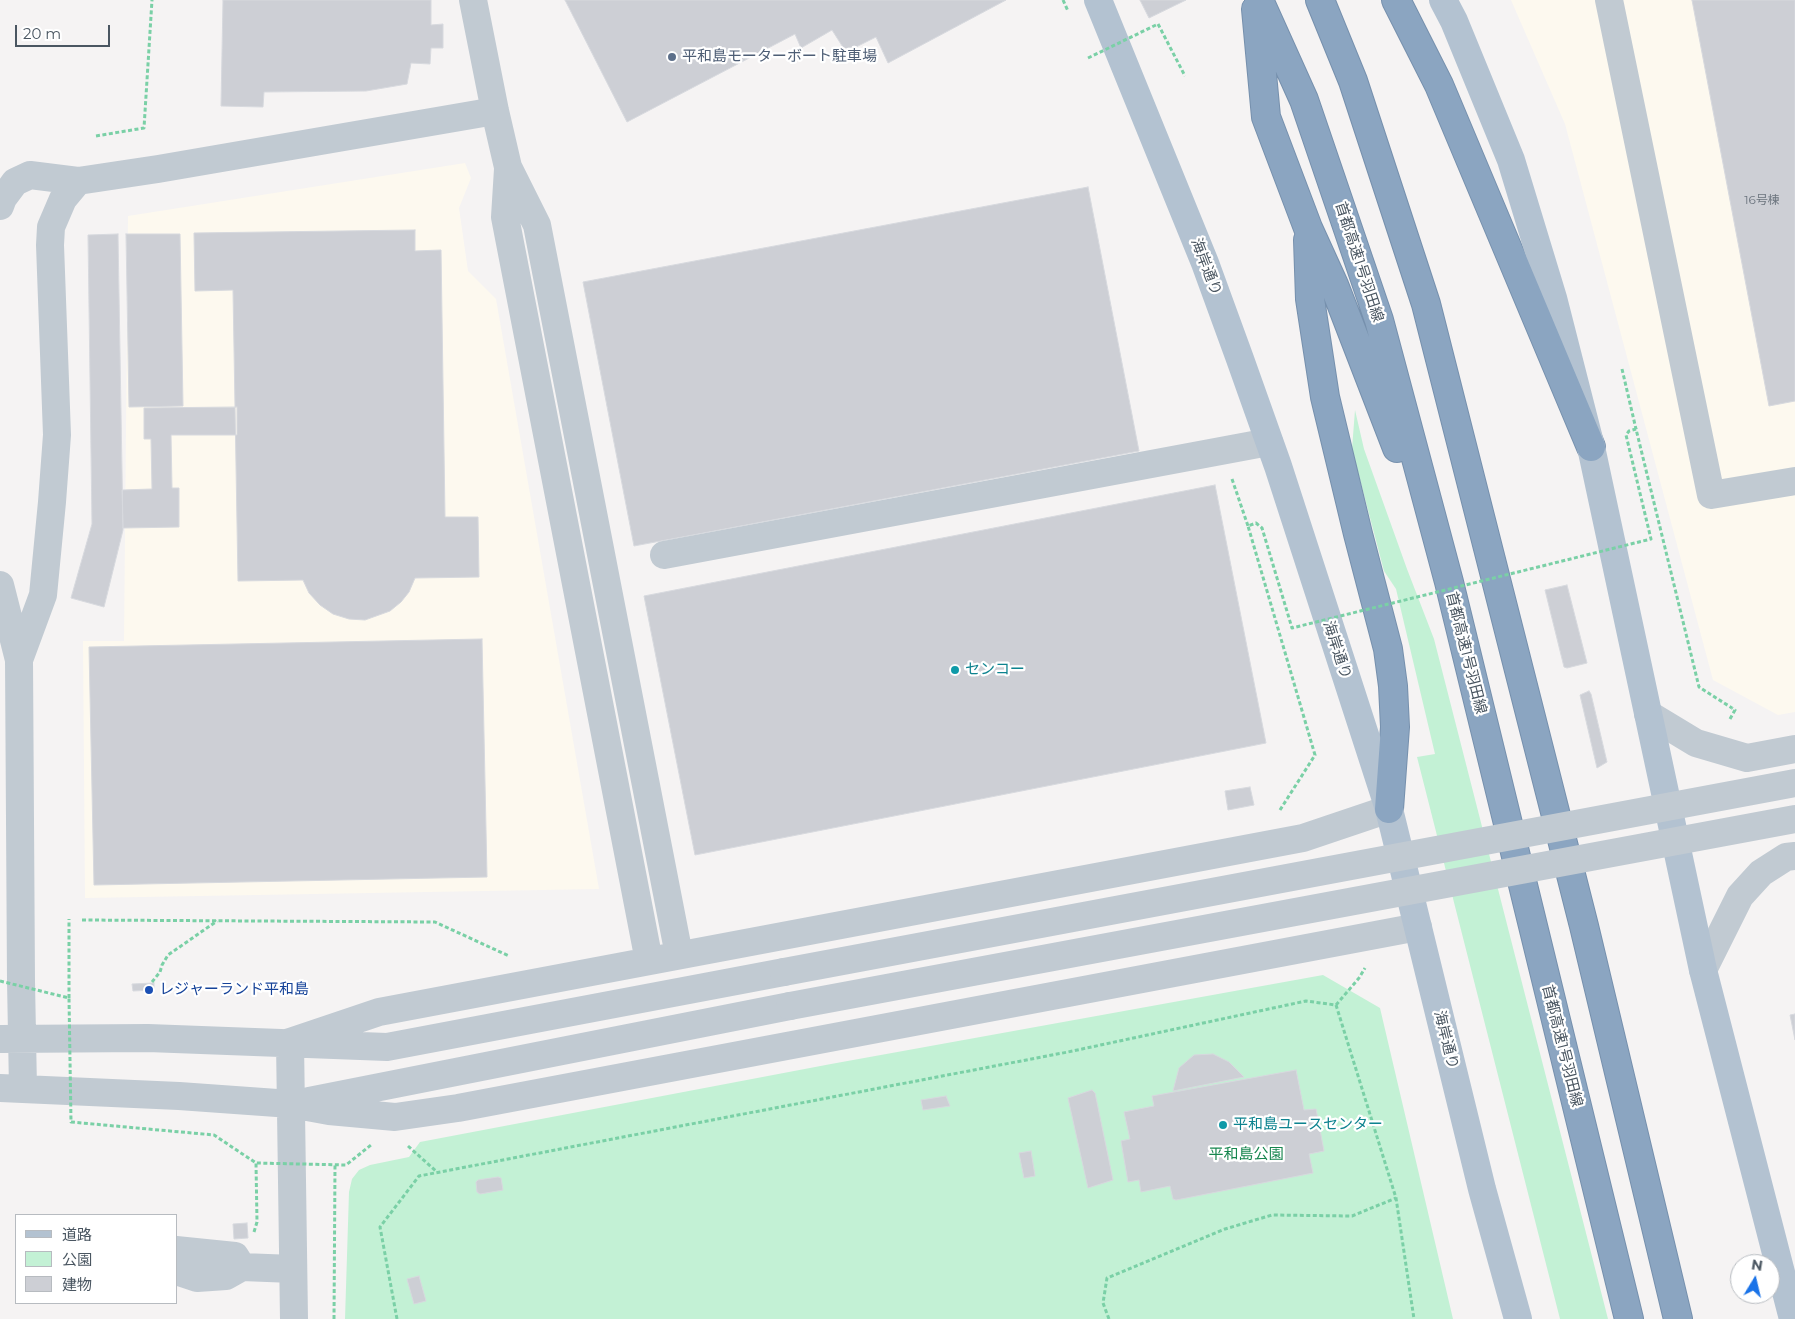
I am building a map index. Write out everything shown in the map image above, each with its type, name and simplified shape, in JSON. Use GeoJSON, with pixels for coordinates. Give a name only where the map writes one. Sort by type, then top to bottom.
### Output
{"type":"FeatureCollection","features":[{"type":"Feature","properties":{"kind":"highway"},"geometry":{"type":"LineString","coordinates":[[1255,0],[1266,117],[1308,228],[1334,285],[1449,582]]}},
{"type":"Feature","properties":{"kind":"highway","name":"首都高速1号羽田線"},"geometry":{"type":"LineString","coordinates":[[1259,0],[1304,100],[1379,320],[1449,582],[1629,1319]]}},
{"type":"Feature","properties":{"kind":"highway"},"geometry":{"type":"LineString","coordinates":[[1320,0],[1353,81],[1426,304],[1584,926],[1678,1319]]}},
{"type":"Feature","properties":{"kind":"highway"},"geometry":{"type":"LineString","coordinates":[[1396,0],[1439,84],[1591,446]]}},
{"type":"Feature","properties":{"kind":"highway"},"geometry":{"type":"LineString","coordinates":[[1308,228],[1310,299],[1325,397],[1388,649],[1394,686],[1394,726],[1388,809]]}},
{"type":"Feature","properties":{"kind":"main road","name":"海岸通り"},"geometry":{"type":"LineString","coordinates":[[1098,0],[1205,263],[1278,466],[1388,809],[1482,1189],[1518,1319]]}},
{"type":"Feature","properties":{"kind":"main road"},"geometry":{"type":"LineString","coordinates":[[1444,0],[1511,160],[1552,298],[1591,446],[1703,970],[1792,1319]]}},
{"type":"Feature","properties":{"kind":"main road"},"geometry":{"type":"LineString","coordinates":[[1482,1189],[1501,1319]]}},
{"type":"Feature","properties":{"kind":"street"},"geometry":{"type":"LineString","coordinates":[[473,0],[508,167],[537,225],[679,955]]}},
{"type":"Feature","properties":{"kind":"street"},"geometry":{"type":"LineString","coordinates":[[1609,0],[1711,496],[1795,481]]}},
{"type":"Feature","properties":{"kind":"street"},"geometry":{"type":"LineString","coordinates":[[0,206],[14,182],[30,175],[78,181],[495,111]]}},
{"type":"Feature","properties":{"kind":"street"},"geometry":{"type":"LineString","coordinates":[[508,167],[505,217],[649,961]]}},
{"type":"Feature","properties":{"kind":"street"},"geometry":{"type":"LineString","coordinates":[[19,660],[43,595],[52,502],[57,435],[50,245],[52,227],[63,199],[78,181]]}},
{"type":"Feature","properties":{"kind":"street"},"geometry":{"type":"LineString","coordinates":[[664,555],[1269,442]]}},
{"type":"Feature","properties":{"kind":"street"},"geometry":{"type":"LineString","coordinates":[[0,585],[19,660],[11,1038],[12,1089],[180,1096],[291,1104],[329,1112],[395,1116],[458,1108],[1418,927]]}},
{"type":"Feature","properties":{"kind":"street"},"geometry":{"type":"LineString","coordinates":[[1648,714],[1696,743],[1747,758],[1795,749]]}},
{"type":"Feature","properties":{"kind":"street"},"geometry":{"type":"LineString","coordinates":[[11,1038],[148,1038],[387,1047],[1795,783]]}},
{"type":"Feature","properties":{"kind":"street"},"geometry":{"type":"LineString","coordinates":[[290,1042],[379,1012],[1302,838],[1388,809]]}},
{"type":"Feature","properties":{"kind":"street"},"geometry":{"type":"LineString","coordinates":[[291,1104],[790,1006],[1795,819]]}},
{"type":"Feature","properties":{"kind":"street"},"geometry":{"type":"LineString","coordinates":[[1703,970],[1740,896],[1761,873],[1786,857],[1795,856]]}},
{"type":"Feature","properties":{"kind":"street"},"geometry":{"type":"LineString","coordinates":[[290,1042],[294,1319]]}},
{"type":"Feature","properties":{"kind":"street"},"geometry":{"type":"LineString","coordinates":[[178,1250],[235,1256],[242,1267]]}},
{"type":"Feature","properties":{"kind":"street"},"geometry":{"type":"LineString","coordinates":[[178,1273],[198,1278],[226,1276],[242,1267],[293,1269]]}},
{"type":"Feature","properties":{"kind":"path"},"geometry":{"type":"LineString","coordinates":[[96,136],[144,128],[152,0]]}},
{"type":"Feature","properties":{"kind":"path"},"geometry":{"type":"LineString","coordinates":[[1088,58],[1158,24],[1185,76]]}},
{"type":"Feature","properties":{"kind":"path"},"geometry":{"type":"LineString","coordinates":[[1622,371],[1699,688],[1735,710],[1730,719]]}},
{"type":"Feature","properties":{"kind":"path"},"geometry":{"type":"LineString","coordinates":[[1248,526],[1256,523],[1262,528],[1292,628],[1623,546],[1651,538],[1626,436],[1629,430],[1636,428]]}},
{"type":"Feature","properties":{"kind":"path"},"geometry":{"type":"LineString","coordinates":[[1231,474],[1315,755],[1280,810]]}},
{"type":"Feature","properties":{"kind":"path"},"geometry":{"type":"LineString","coordinates":[[69,919],[71,1122],[214,1135],[256,1163],[346,1164],[371,1145]]}},
{"type":"Feature","properties":{"kind":"path"},"geometry":{"type":"LineString","coordinates":[[82,920],[435,922],[511,958]]}},
{"type":"Feature","properties":{"kind":"path"},"geometry":{"type":"LineString","coordinates":[[152,982],[160,972],[162,964],[168,955],[217,921]]}},
{"type":"Feature","properties":{"kind":"path"},"geometry":{"type":"LineString","coordinates":[[1336,1005],[1359,978]]}},
{"type":"Feature","properties":{"kind":"path"},"geometry":{"type":"LineString","coordinates":[[0,981],[69,998]]}},
{"type":"Feature","properties":{"kind":"path"},"geometry":{"type":"LineString","coordinates":[[397,1319],[380,1227],[419,1176],[1068,1052],[1306,1001],[1336,1005]]}},
{"type":"Feature","properties":{"kind":"path"},"geometry":{"type":"LineString","coordinates":[[1336,1005],[1396,1198],[1414,1319]]}},
{"type":"Feature","properties":{"kind":"path"},"geometry":{"type":"LineString","coordinates":[[408,1146],[437,1172]]}},
{"type":"Feature","properties":{"kind":"path"},"geometry":{"type":"LineString","coordinates":[[254,1232],[257,1222],[256,1163]]}},
{"type":"Feature","properties":{"kind":"path"},"geometry":{"type":"LineString","coordinates":[[334,1319],[335,1165]]}},
{"type":"Feature","properties":{"kind":"path"},"geometry":{"type":"LineString","coordinates":[[1109,1319],[1103,1303],[1107,1278],[1116,1274],[1225,1229],[1272,1215],[1352,1216],[1396,1198]]}},
{"type":"Feature","properties":{"kind":"shaded area"},"geometry":{"type":"Polygon","coordinates":[[[1511,0],[1795,0],[1795,712],[1778,715],[1713,680],[1565,124],[1511,0]]]}},
{"type":"Feature","properties":{"kind":"shaded area"},"geometry":{"type":"Polygon","coordinates":[[[465,163],[471,178],[459,208],[468,271],[496,299],[599,889],[85,898],[83,641],[124,641],[128,216],[465,163]]]}},
{"type":"Feature","properties":{"kind":"green space"},"geometry":{"type":"Polygon","coordinates":[[[1355,410],[1364,449],[1434,639],[1608,1319],[1560,1319],[1417,757],[1435,754],[1396,589],[1384,571],[1352,449],[1355,410]]]}},
{"type":"Feature","properties":{"kind":"green space","name":"平和島公園"},"geometry":{"type":"Polygon","coordinates":[[[1323,975],[1380,1008],[1453,1319],[345,1319],[349,1192],[352,1179],[359,1170],[370,1165],[409,1157],[420,1142],[831,1064],[1323,975]]]}},
{"type":"Feature","properties":{"kind":"building"},"geometry":{"type":"Polygon","coordinates":[[[223,0],[431,0],[431,25],[443,24],[443,48],[431,48],[430,64],[411,63],[407,84],[366,91],[264,92],[263,107],[221,106],[223,0]]]}},
{"type":"Feature","properties":{"kind":"building","name":"平和島モーターボート駐車場"},"geometry":{"type":"Polygon","coordinates":[[[565,0],[1006,0],[888,63],[876,37],[846,52],[832,30],[801,48],[795,34],[627,122],[565,0]]]}},
{"type":"Feature","properties":{"kind":"building"},"geometry":{"type":"Polygon","coordinates":[[[1140,0],[1186,0],[1149,18],[1140,0]]]}},
{"type":"Feature","properties":{"kind":"building"},"geometry":{"type":"Polygon","coordinates":[[[1692,0],[1795,0],[1795,401],[1769,406],[1692,0]]]}},
{"type":"Feature","properties":{"kind":"building"},"geometry":{"type":"Polygon","coordinates":[[[1088,187],[1139,451],[634,546],[583,282],[1088,187]]]}},
{"type":"Feature","properties":{"kind":"building"},"geometry":{"type":"Polygon","coordinates":[[[415,230],[415,251],[441,250],[445,517],[478,517],[479,577],[415,578],[409,592],[390,611],[365,620],[349,619],[333,614],[320,605],[309,593],[303,580],[238,581],[233,290],[195,291],[194,233],[415,230]]]}},
{"type":"Feature","properties":{"kind":"building"},"geometry":{"type":"Polygon","coordinates":[[[118,234],[123,530],[104,607],[71,598],[92,524],[88,235],[118,234]]]}},
{"type":"Feature","properties":{"kind":"building"},"geometry":{"type":"Polygon","coordinates":[[[126,234],[180,234],[183,406],[129,407],[126,234]]]}},
{"type":"Feature","properties":{"kind":"building"},"geometry":{"type":"Polygon","coordinates":[[[237,407],[237,435],[171,435],[172,488],[179,488],[179,527],[123,528],[122,490],[152,489],[151,439],[144,439],[144,408],[237,407]]]}},
{"type":"Feature","properties":{"kind":"building","name":"センコー"},"geometry":{"type":"Polygon","coordinates":[[[1215,485],[1266,743],[695,855],[644,596],[1215,485]]]}},
{"type":"Feature","properties":{"kind":"building"},"geometry":{"type":"Polygon","coordinates":[[[1567,585],[1587,663],[1567,668],[1564,667],[1545,590],[1567,585]]]}},
{"type":"Feature","properties":{"kind":"building"},"geometry":{"type":"Polygon","coordinates":[[[482,639],[487,877],[94,885],[89,647],[482,639]]]}},
{"type":"Feature","properties":{"kind":"building"},"geometry":{"type":"Polygon","coordinates":[[[1589,691],[1607,762],[1597,768],[1580,695],[1589,691]]]}},
{"type":"Feature","properties":{"kind":"building"},"geometry":{"type":"Polygon","coordinates":[[[1250,787],[1254,805],[1228,810],[1225,791],[1250,787]]]}},
{"type":"Feature","properties":{"kind":"building"},"geometry":{"type":"Polygon","coordinates":[[[154,983],[154,990],[133,991],[132,984],[154,983]]]}},
{"type":"Feature","properties":{"kind":"building"},"geometry":{"type":"Polygon","coordinates":[[[1795,1014],[1795,1040],[1790,1015],[1795,1014]]]}},
{"type":"Feature","properties":{"kind":"building"},"geometry":{"type":"Polygon","coordinates":[[[1213,1054],[1229,1062],[1244,1077],[1173,1091],[1179,1068],[1194,1055],[1213,1054]]]}},
{"type":"Feature","properties":{"kind":"building","name":"平和島ユースセンター"},"geometry":{"type":"Polygon","coordinates":[[[1296,1070],[1304,1110],[1316,1109],[1324,1151],[1309,1154],[1313,1173],[1176,1200],[1173,1199],[1170,1186],[1141,1192],[1139,1180],[1128,1182],[1121,1141],[1130,1139],[1124,1112],[1154,1106],[1152,1096],[1296,1070]]]}},
{"type":"Feature","properties":{"kind":"building"},"geometry":{"type":"Polygon","coordinates":[[[1092,1090],[1095,1093],[1113,1180],[1088,1188],[1068,1098],[1092,1090]]]}},
{"type":"Feature","properties":{"kind":"building"},"geometry":{"type":"Polygon","coordinates":[[[946,1096],[950,1106],[923,1110],[921,1100],[946,1096]]]}},
{"type":"Feature","properties":{"kind":"building"},"geometry":{"type":"Polygon","coordinates":[[[1031,1151],[1035,1176],[1024,1178],[1019,1153],[1031,1151]]]}},
{"type":"Feature","properties":{"kind":"building"},"geometry":{"type":"Polygon","coordinates":[[[501,1178],[503,1190],[480,1194],[477,1192],[476,1182],[478,1180],[501,1178]]]}},
{"type":"Feature","properties":{"kind":"building"},"geometry":{"type":"Polygon","coordinates":[[[247,1223],[248,1238],[234,1239],[233,1224],[247,1223]]]}},
{"type":"Feature","properties":{"kind":"building"},"geometry":{"type":"Polygon","coordinates":[[[419,1276],[426,1301],[414,1304],[407,1279],[419,1276]]]}},
{"type":"Feature","properties":{"kind":"place","name":"平和島モーターボート駐車場"},"geometry":{"type":"Point","coordinates":[672,57]}},
{"type":"Feature","properties":{"kind":"place","name":"センコー"},"geometry":{"type":"Point","coordinates":[955,670]}},
{"type":"Feature","properties":{"kind":"place","name":"レジャーランド平和島"},"geometry":{"type":"Point","coordinates":[149,990]}},
{"type":"Feature","properties":{"kind":"place","name":"平和島ユースセンター"},"geometry":{"type":"Point","coordinates":[1223,1125]}}]}
